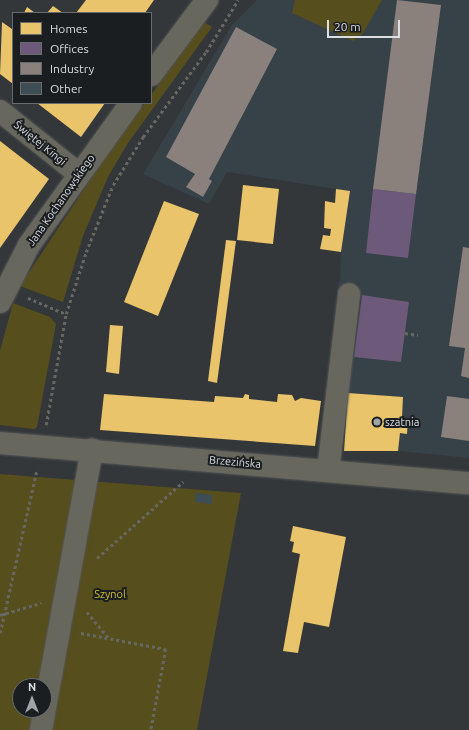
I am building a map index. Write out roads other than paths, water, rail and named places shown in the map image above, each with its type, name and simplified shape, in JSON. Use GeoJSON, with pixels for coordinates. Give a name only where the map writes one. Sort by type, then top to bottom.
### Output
{"type":"FeatureCollection","features":[{"type":"Feature","properties":{"kind":"street"},"geometry":{"type":"LineString","coordinates":[[152,74],[207,0]]}},
{"type":"Feature","properties":{"kind":"street","name":"Jana Kochanowskiego"},"geometry":{"type":"LineString","coordinates":[[2,295],[29,244],[130,104]]}},
{"type":"Feature","properties":{"kind":"street","name":"Świętej Kingi"},"geometry":{"type":"LineString","coordinates":[[0,111],[79,174]]}},
{"type":"Feature","properties":{"kind":"street"},"geometry":{"type":"LineString","coordinates":[[328,471],[349,294]]}},
{"type":"Feature","properties":{"kind":"street","name":"Brzezińska"},"geometry":{"type":"LineString","coordinates":[[0,443],[469,482]]}},
{"type":"Feature","properties":{"kind":"street"},"geometry":{"type":"LineString","coordinates":[[41,730],[68,589],[92,450]]}},
{"type":"Feature","properties":{"kind":"place","name":"szatnia"},"geometry":{"type":"Point","coordinates":[377,422]}},
{"type":"Feature","properties":{"kind":"park label","name":"Szynol"},"geometry":{"type":"Point","coordinates":[110,594]}}]}
